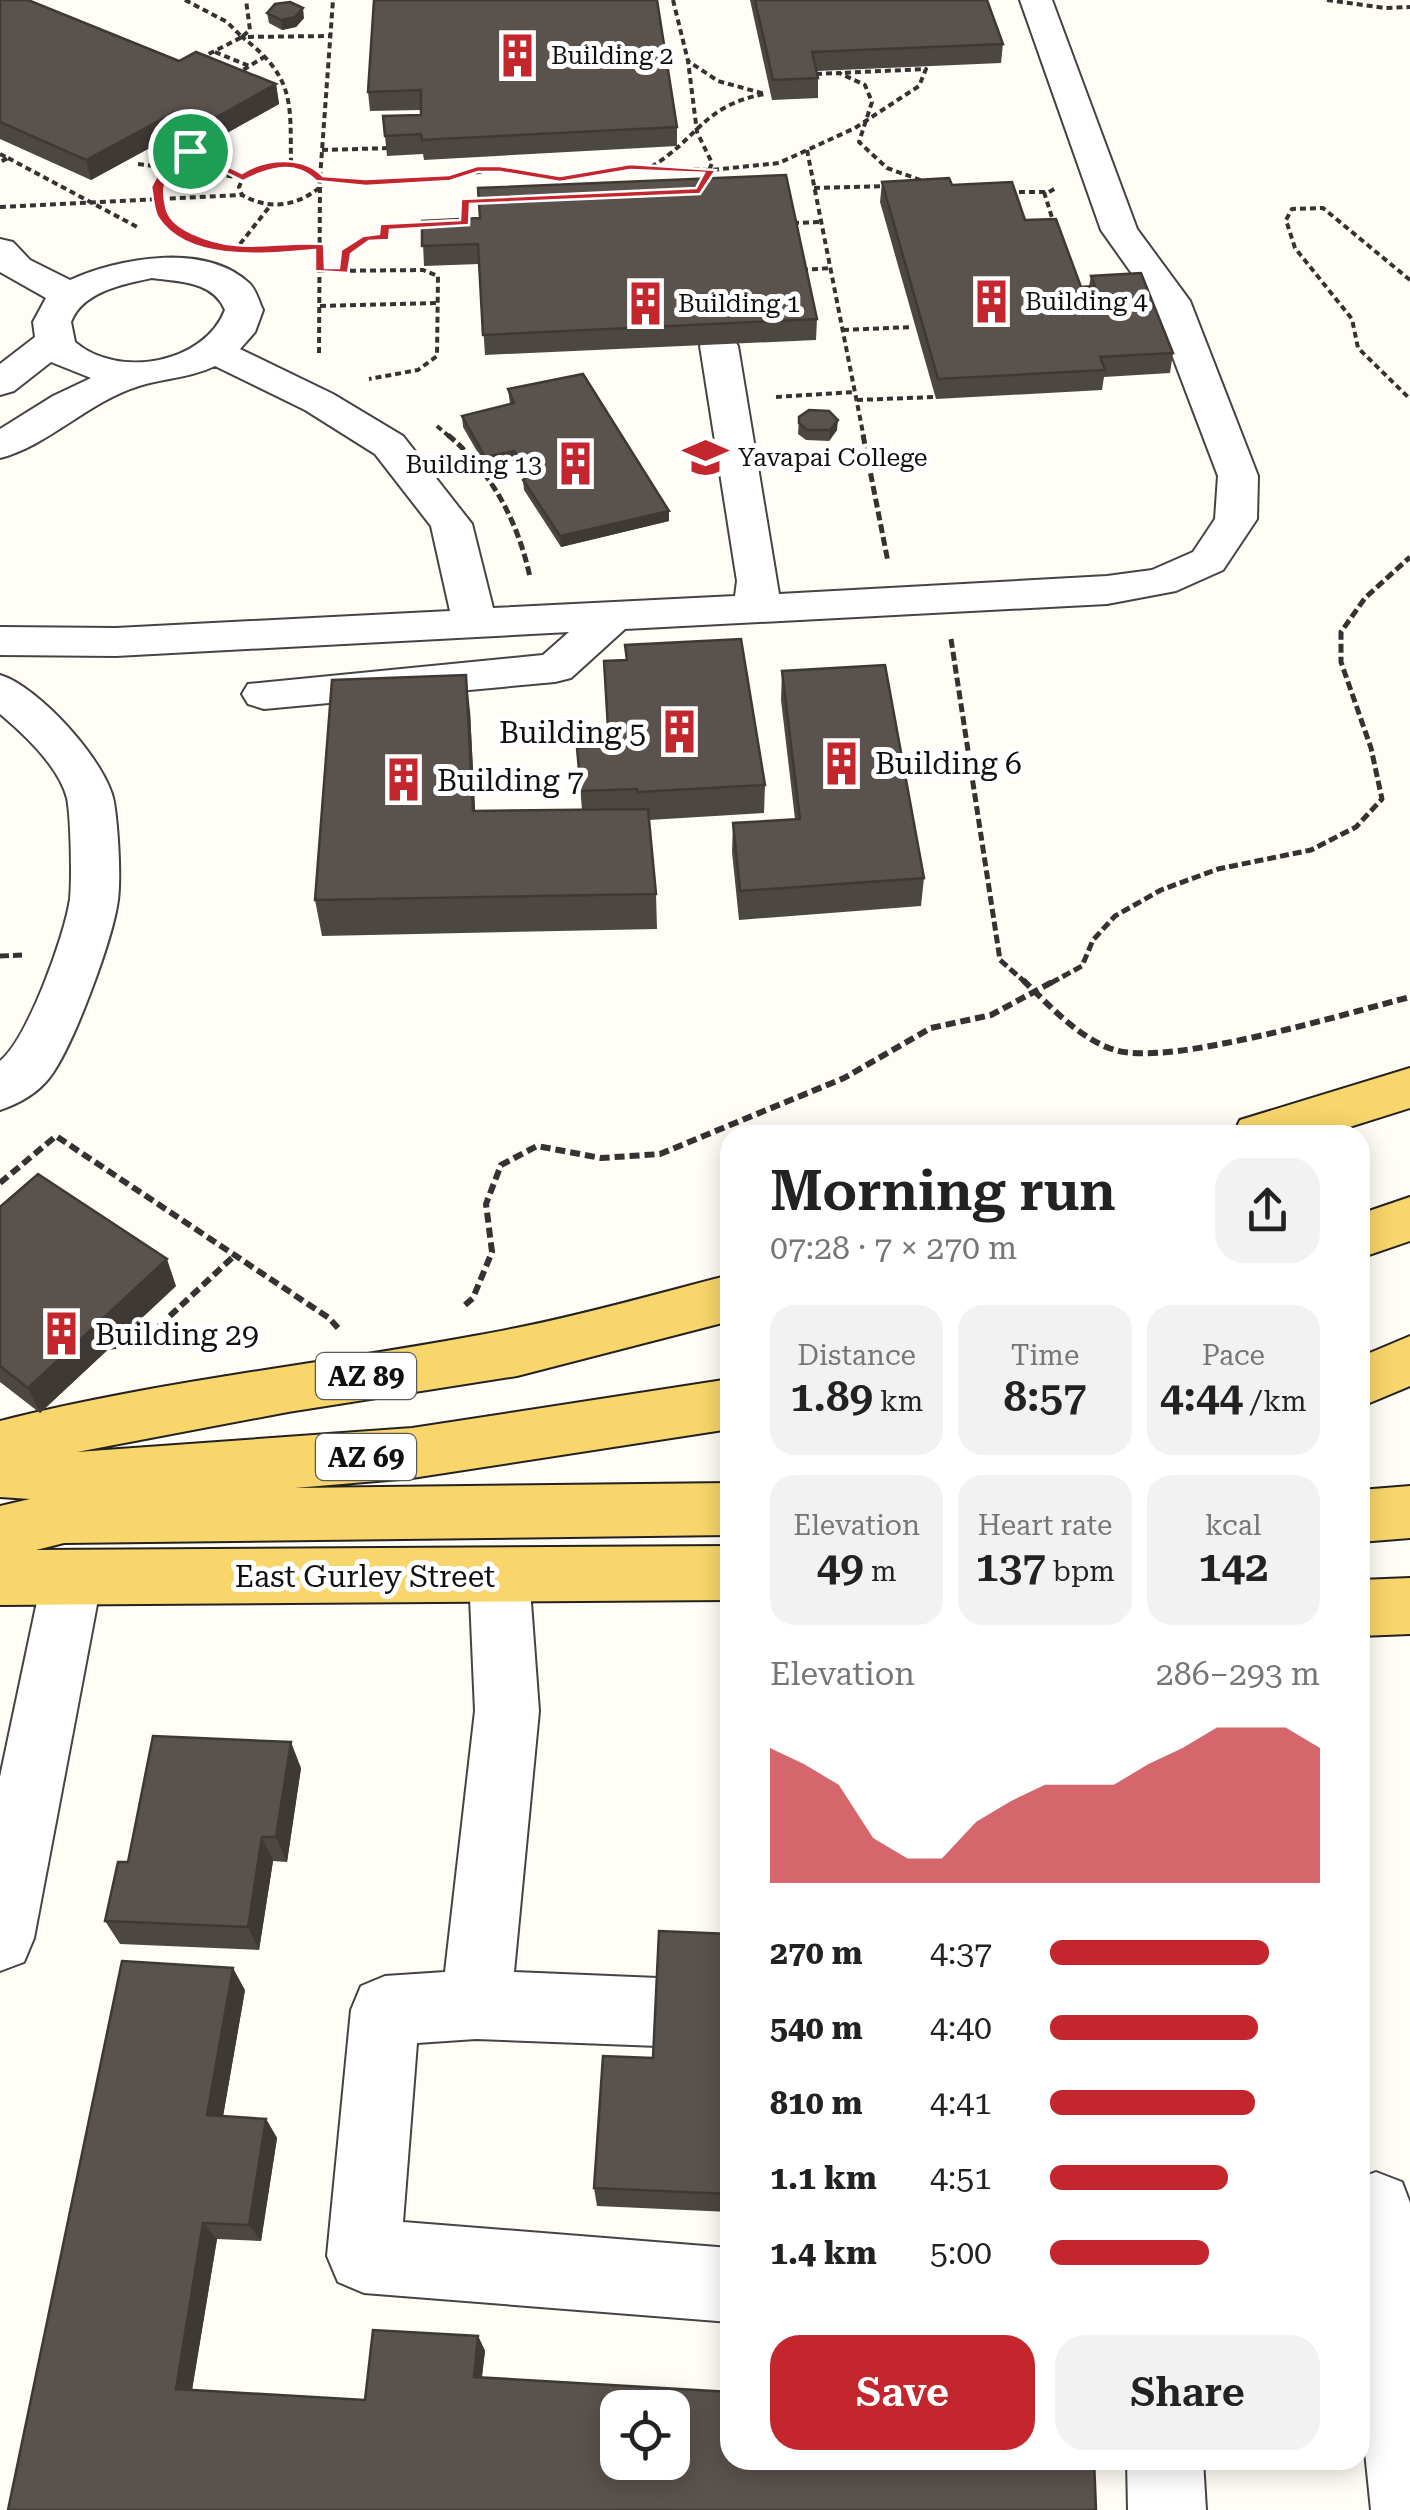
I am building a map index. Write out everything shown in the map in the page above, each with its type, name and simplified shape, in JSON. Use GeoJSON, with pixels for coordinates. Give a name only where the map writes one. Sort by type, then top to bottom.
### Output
{"type":"FeatureCollection","features":[{"type":"Feature","properties":{"kind":"main road"},"geometry":{"type":"LineString","coordinates":[[1291,1125],[1410,1088]]}},
{"type":"Feature","properties":{"kind":"main road"},"geometry":{"type":"LineString","coordinates":[[1370,1232],[1410,1218]]}},
{"type":"Feature","properties":{"kind":"main road","name":"AZ 89"},"geometry":{"type":"LineString","coordinates":[[0,1446],[288,1388],[517,1352],[720,1301]]}},
{"type":"Feature","properties":{"kind":"main road"},"geometry":{"type":"LineString","coordinates":[[1370,1378],[1410,1360]]}},
{"type":"Feature","properties":{"kind":"main road","name":"AZ 69"},"geometry":{"type":"LineString","coordinates":[[0,1471],[94,1478],[412,1453],[720,1406]]}},
{"type":"Feature","properties":{"kind":"main road"},"geometry":{"type":"LineString","coordinates":[[0,1533],[64,1518],[720,1510]]}},
{"type":"Feature","properties":{"kind":"main road"},"geometry":{"type":"LineString","coordinates":[[1370,1515],[1410,1512]]}},
{"type":"Feature","properties":{"kind":"main road","name":"East Gurley Street"},"geometry":{"type":"LineString","coordinates":[[0,1578],[720,1572]]}},
{"type":"Feature","properties":{"kind":"main road"},"geometry":{"type":"LineString","coordinates":[[1370,1608],[1410,1606]]}},
{"type":"Feature","properties":{"kind":"street"},"geometry":{"type":"LineString","coordinates":[[0,641],[116,642],[1106,590],[1160,582],[1208,561],[1236,520],[1238,476],[1171,301],[1120,230],[1036,0]]}},
{"type":"Feature","properties":{"kind":"street"},"geometry":{"type":"LineString","coordinates":[[0,250],[17,268],[70,295]]}},
{"type":"Feature","properties":{"kind":"street"},"geometry":{"type":"LineString","coordinates":[[182,268],[210,274],[230,285],[243,300],[246,318],[237,335],[219,351],[165,372],[133,374],[82,364],[65,354],[54,340],[52,325],[57,310],[70,295],[121,272],[182,268]]}},
{"type":"Feature","properties":{"kind":"street"},"geometry":{"type":"LineString","coordinates":[[0,382],[54,340]]}},
{"type":"Feature","properties":{"kind":"street"},"geometry":{"type":"LineString","coordinates":[[720,346],[758,582],[756,608]]}},
{"type":"Feature","properties":{"kind":"street"},"geometry":{"type":"LineString","coordinates":[[219,351],[235,363],[319,402],[389,446],[451,524],[474,621]]}},
{"type":"Feature","properties":{"kind":"street"},"geometry":{"type":"LineString","coordinates":[[0,446],[67,404],[133,374]]}},
{"type":"Feature","properties":{"kind":"street"},"geometry":{"type":"LineString","coordinates":[[264,694],[555,668],[616,614]]}},
{"type":"Feature","properties":{"kind":"street"},"geometry":{"type":"LineString","coordinates":[[0,690],[32,718],[74,766],[90,798],[94,900],[64,997],[31,1065],[0,1090]]}},
{"type":"Feature","properties":{"kind":"street"},"geometry":{"type":"LineString","coordinates":[[476,2005],[507,1711],[499,1575]]}},
{"type":"Feature","properties":{"kind":"street"},"geometry":{"type":"LineString","coordinates":[[0,1938],[72,1578]]}},
{"type":"Feature","properties":{"kind":"street"},"geometry":{"type":"LineString","coordinates":[[658,2012],[476,2005],[385,2010],[364,2256],[720,2284]]}},
{"type":"Feature","properties":{"kind":"street"},"geometry":{"type":"LineString","coordinates":[[1382,2212],[1410,2510]]}},
{"type":"Feature","properties":{"kind":"street"},"geometry":{"type":"LineString","coordinates":[[1165,2470],[1167,2510]]}},
{"type":"Feature","properties":{"kind":"path"},"geometry":{"type":"LineString","coordinates":[[185,0],[227,22],[264,57],[282,82],[292,109],[291,164]]}},
{"type":"Feature","properties":{"kind":"path"},"geometry":{"type":"LineString","coordinates":[[200,59],[250,30],[246,0]]}},
{"type":"Feature","properties":{"kind":"path"},"geometry":{"type":"LineString","coordinates":[[0,206],[242,195],[270,206],[308,198],[319,188],[333,0]]}},
{"type":"Feature","properties":{"kind":"path"},"geometry":{"type":"LineString","coordinates":[[673,0],[688,61],[696,132],[712,163],[700,191]]}},
{"type":"Feature","properties":{"kind":"path"},"geometry":{"type":"LineString","coordinates":[[1327,0],[1385,8],[1410,6]]}},
{"type":"Feature","properties":{"kind":"path"},"geometry":{"type":"LineString","coordinates":[[242,37],[330,36]]}},
{"type":"Feature","properties":{"kind":"path"},"geometry":{"type":"LineString","coordinates":[[214,52],[248,66]]}},
{"type":"Feature","properties":{"kind":"path"},"geometry":{"type":"LineString","coordinates":[[227,80],[264,57]]}},
{"type":"Feature","properties":{"kind":"path"},"geometry":{"type":"LineString","coordinates":[[650,168],[670,158],[696,132],[704,116],[719,104],[765,94],[718,81],[688,61]]}},
{"type":"Feature","properties":{"kind":"path"},"geometry":{"type":"LineString","coordinates":[[242,195],[239,186],[243,178],[256,169],[291,164],[310,169],[320,179],[410,182],[500,169],[560,179],[595,170],[711,170],[778,164],[869,118],[918,86],[926,69],[816,74]]}},
{"type":"Feature","properties":{"kind":"path"},"geometry":{"type":"LineString","coordinates":[[839,73],[866,85],[872,102],[869,118],[860,129],[859,142],[874,160],[902,176],[940,186]]}},
{"type":"Feature","properties":{"kind":"path"},"geometry":{"type":"LineString","coordinates":[[322,150],[400,148]]}},
{"type":"Feature","properties":{"kind":"path"},"geometry":{"type":"LineString","coordinates":[[807,150],[896,602]]}},
{"type":"Feature","properties":{"kind":"path"},"geometry":{"type":"LineString","coordinates":[[182,232],[162,216],[156,199],[156,187],[166,168],[190,151],[243,178]]}},
{"type":"Feature","properties":{"kind":"path"},"geometry":{"type":"LineString","coordinates":[[0,154],[8,158],[0,162]]}},
{"type":"Feature","properties":{"kind":"path"},"geometry":{"type":"LineString","coordinates":[[138,164],[243,178]]}},
{"type":"Feature","properties":{"kind":"path"},"geometry":{"type":"LineString","coordinates":[[319,360],[320,179]]}},
{"type":"Feature","properties":{"kind":"path"},"geometry":{"type":"LineString","coordinates":[[814,188],[922,186]]}},
{"type":"Feature","properties":{"kind":"path"},"geometry":{"type":"LineString","coordinates":[[993,192],[1044,192],[1056,188]]}},
{"type":"Feature","properties":{"kind":"path"},"geometry":{"type":"LineString","coordinates":[[1044,192],[1056,231]]}},
{"type":"Feature","properties":{"kind":"path"},"geometry":{"type":"LineString","coordinates":[[449,224],[466,223],[465,201],[504,199]]}},
{"type":"Feature","properties":{"kind":"path"},"geometry":{"type":"LineString","coordinates":[[236,250],[270,206]]}},
{"type":"Feature","properties":{"kind":"path"},"geometry":{"type":"LineString","coordinates":[[1410,280],[1323,208],[1292,209],[1286,220],[1295,248],[1352,319],[1358,348],[1410,400]]}},
{"type":"Feature","properties":{"kind":"path"},"geometry":{"type":"LineString","coordinates":[[792,224],[821,222]]}},
{"type":"Feature","properties":{"kind":"path"},"geometry":{"type":"LineString","coordinates":[[344,271],[345,252],[366,238],[385,238],[384,227],[433,224]]}},
{"type":"Feature","properties":{"kind":"path"},"geometry":{"type":"LineString","coordinates":[[255,252],[320,246]]}},
{"type":"Feature","properties":{"kind":"path"},"geometry":{"type":"LineString","coordinates":[[799,270],[830,268]]}},
{"type":"Feature","properties":{"kind":"path"},"geometry":{"type":"LineString","coordinates":[[320,271],[424,270],[438,276],[438,356],[418,370],[362,380]]}},
{"type":"Feature","properties":{"kind":"path"},"geometry":{"type":"LineString","coordinates":[[320,306],[438,302]]}},
{"type":"Feature","properties":{"kind":"path"},"geometry":{"type":"LineString","coordinates":[[843,330],[912,327]]}},
{"type":"Feature","properties":{"kind":"path"},"geometry":{"type":"LineString","coordinates":[[771,398],[855,392]]}},
{"type":"Feature","properties":{"kind":"path"},"geometry":{"type":"LineString","coordinates":[[857,400],[935,397]]}},
{"type":"Feature","properties":{"kind":"path"},"geometry":{"type":"LineString","coordinates":[[730,1125],[844,1078],[931,1028],[991,1015],[1082,966],[1093,940],[1114,916],[1160,890],[1218,868],[1312,850],[1356,827],[1382,799],[1371,748],[1340,662],[1341,632],[1365,598],[1410,557]]}},
{"type":"Feature","properties":{"kind":"path"},"geometry":{"type":"LineString","coordinates":[[946,599],[1000,960],[1081,1031],[1118,1052],[1172,1052],[1410,997]]}},
{"type":"Feature","properties":{"kind":"path"},"geometry":{"type":"LineString","coordinates":[[460,1311],[473,1298],[492,1252],[486,1204],[500,1165],[537,1146],[601,1158],[660,1154],[720,1129]]}},
{"type":"Feature","properties":{"kind":"path"},"geometry":{"type":"LineString","coordinates":[[0,1182],[56,1136],[328,1318],[345,1335]]}},
{"type":"Feature","properties":{"kind":"path"},"geometry":{"type":"LineString","coordinates":[[106,1347],[140,1344],[234,1256]]}},
{"type":"Feature","properties":{"kind":"building"},"geometry":{"type":"Polygon","coordinates":[[[0,0],[28,0],[179,61],[196,52],[276,84],[206,123],[175,112],[86,160],[0,122],[0,0]]]}},
{"type":"Feature","properties":{"kind":"building","name":"Building 2"},"geometry":{"type":"Polygon","coordinates":[[[374,0],[657,0],[677,127],[422,140],[421,134],[385,136],[383,116],[421,115],[421,90],[368,92],[374,0]]]}},
{"type":"Feature","properties":{"kind":"building"},"geometry":{"type":"Polygon","coordinates":[[[755,0],[987,0],[1003,44],[812,52],[818,78],[773,80],[755,0]]]}},
{"type":"Feature","properties":{"kind":"building"},"geometry":{"type":"Polygon","coordinates":[[[290,2],[303,8],[295,17],[281,20],[267,13],[275,4],[290,2]]]}},
{"type":"Feature","properties":{"kind":"building","name":"Building 1"},"geometry":{"type":"Polygon","coordinates":[[[786,175],[817,319],[483,335],[478,244],[422,246],[422,221],[480,218],[478,188],[786,175]]]}},
{"type":"Feature","properties":{"kind":"building","name":"Building 4"},"geometry":{"type":"Polygon","coordinates":[[[949,178],[952,185],[1012,182],[1025,220],[1056,219],[1081,287],[1095,286],[1091,276],[1141,273],[1173,353],[1100,357],[1105,370],[938,379],[882,182],[949,178]]]}},
{"type":"Feature","properties":{"kind":"building","name":"Building 13"},"geometry":{"type":"Polygon","coordinates":[[[583,374],[669,511],[560,536],[523,480],[531,473],[514,451],[485,457],[462,416],[514,403],[508,389],[583,374]]]}},
{"type":"Feature","properties":{"kind":"building"},"geometry":{"type":"Polygon","coordinates":[[[809,410],[829,411],[838,420],[830,430],[807,430],[799,423],[799,417],[809,410]]]}},
{"type":"Feature","properties":{"kind":"building","name":"Building 5"},"geometry":{"type":"Polygon","coordinates":[[[741,639],[765,785],[581,791],[577,748],[609,745],[604,661],[627,660],[625,645],[741,639]]]}},
{"type":"Feature","properties":{"kind":"building","name":"Building 6"},"geometry":{"type":"Polygon","coordinates":[[[885,665],[924,878],[740,891],[733,823],[800,819],[782,671],[885,665]]]}},
{"type":"Feature","properties":{"kind":"building","name":"Building 7"},"geometry":{"type":"Polygon","coordinates":[[[466,675],[473,811],[648,809],[656,894],[315,900],[332,680],[466,675]]]}},
{"type":"Feature","properties":{"kind":"building","name":"Building 29"},"geometry":{"type":"Polygon","coordinates":[[[38,1174],[167,1259],[28,1388],[0,1366],[0,1207],[38,1174]]]}},
{"type":"Feature","properties":{"kind":"building"},"geometry":{"type":"Polygon","coordinates":[[[153,1736],[291,1742],[276,1837],[262,1837],[248,1927],[105,1921],[118,1862],[128,1862],[153,1736]]]}},
{"type":"Feature","properties":{"kind":"building"},"geometry":{"type":"Polygon","coordinates":[[[659,1931],[720,1934],[720,2194],[594,2188],[603,2056],[653,2058],[659,1931]]]}},
{"type":"Feature","properties":{"kind":"building"},"geometry":{"type":"Polygon","coordinates":[[[122,1961],[233,1968],[207,2115],[266,2119],[249,2225],[203,2223],[176,2389],[365,2400],[373,2330],[478,2336],[474,2377],[720,2391],[720,2470],[1094,2470],[1096,2510],[8,2510],[122,1961]]]}},
{"type":"Feature","properties":{"kind":"place","name":"Building 2"},"geometry":{"type":"Point","coordinates":[518,55]}},
{"type":"Feature","properties":{"kind":"place","name":"Building 4"},"geometry":{"type":"Point","coordinates":[992,301]}},
{"type":"Feature","properties":{"kind":"place","name":"Building 1"},"geometry":{"type":"Point","coordinates":[645,303]}},
{"type":"Feature","properties":{"kind":"place","name":"Yavapai College"},"geometry":{"type":"Point","coordinates":[705,457]}},
{"type":"Feature","properties":{"kind":"place","name":"Building 13"},"geometry":{"type":"Point","coordinates":[575,464]}},
{"type":"Feature","properties":{"kind":"place","name":"Building 5"},"geometry":{"type":"Point","coordinates":[679,732]}},
{"type":"Feature","properties":{"kind":"place","name":"Building 6"},"geometry":{"type":"Point","coordinates":[842,763]}},
{"type":"Feature","properties":{"kind":"place","name":"Building 7"},"geometry":{"type":"Point","coordinates":[404,780]}},
{"type":"Feature","properties":{"kind":"place","name":"Building 29"},"geometry":{"type":"Point","coordinates":[62,1334]}},
{"type":"Feature","properties":{"kind":"route"},"geometry":{"type":"LineString","coordinates":[[190,151],[243,178],[273,164],[310,169],[320,179],[366,182],[450,178],[477,169],[560,179],[630,167],[711,170],[700,191],[465,201],[466,223],[384,227],[385,238],[366,238],[345,252],[344,271],[320,271],[320,246],[255,252],[218,248],[182,232],[162,216],[156,187],[166,168],[190,151]]}}]}
